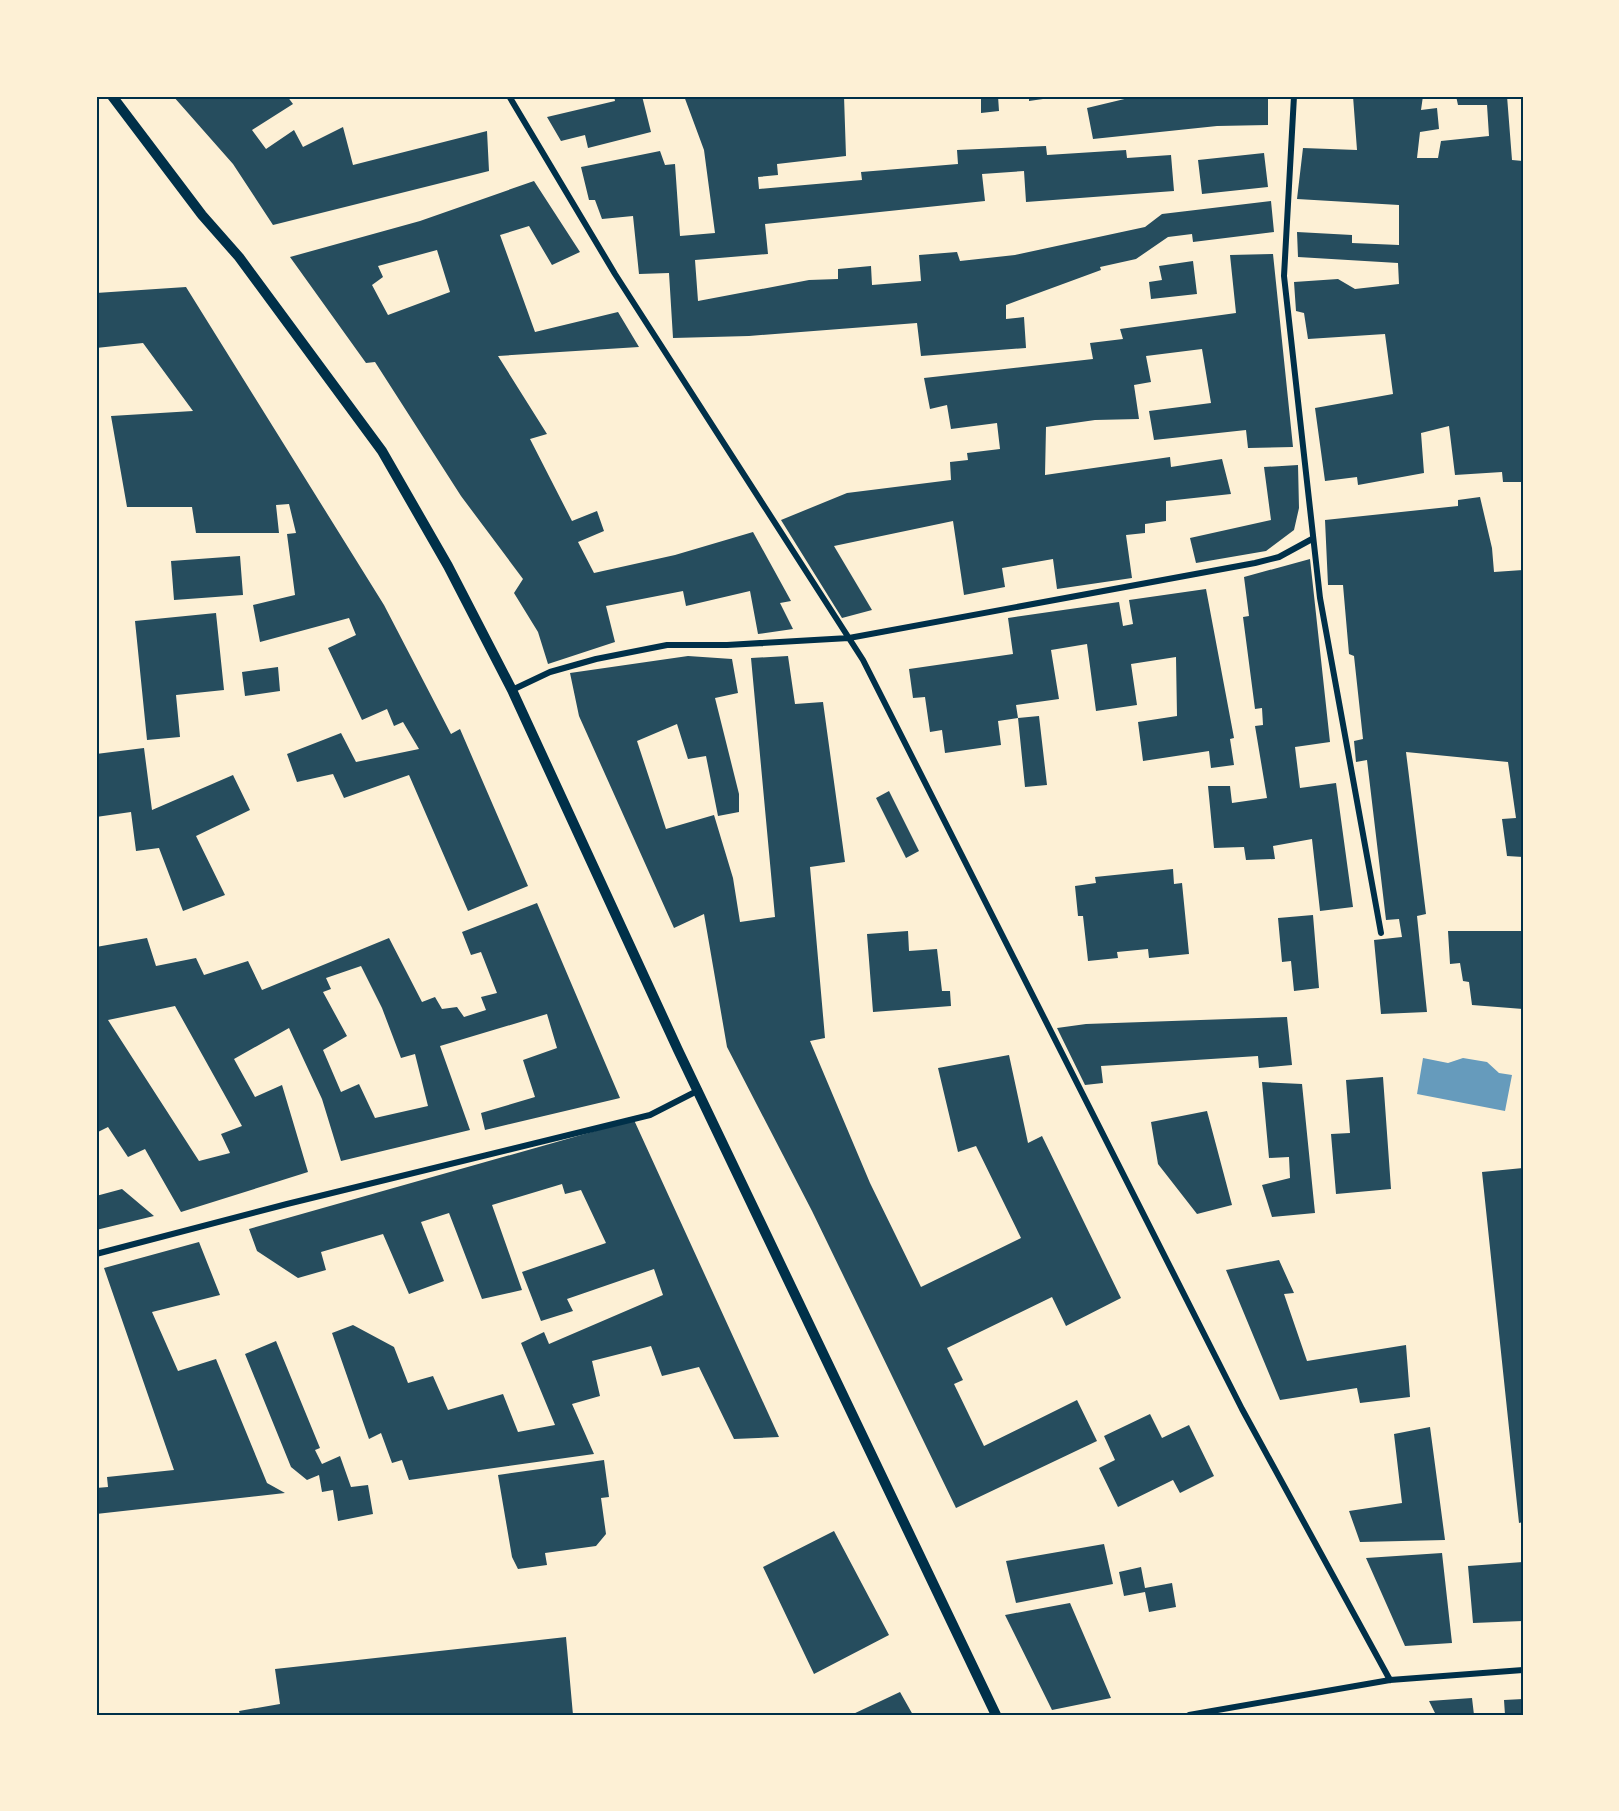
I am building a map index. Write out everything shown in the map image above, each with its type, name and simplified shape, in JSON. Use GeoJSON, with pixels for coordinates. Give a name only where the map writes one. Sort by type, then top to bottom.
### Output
{"type":"FeatureCollection","features":[{"type":"Feature","properties":{"kind":"street"},"geometry":{"type":"LineString","coordinates":[[112,96],[202,214],[239,257],[382,452],[448,566],[512,690],[996,1715]]}},
{"type":"Feature","properties":{"kind":"street"},"geometry":{"type":"LineString","coordinates":[[509,96],[615,274],[863,660],[1242,1409],[1390,1680]]}},
{"type":"Feature","properties":{"kind":"street"},"geometry":{"type":"LineString","coordinates":[[1294,96],[1284,276],[1312,539],[1349,766],[1381,933]]}},
{"type":"Feature","properties":{"kind":"street"},"geometry":{"type":"LineString","coordinates":[[512,690],[559,669],[667,645],[726,645],[849,638],[1254,563],[1280,557],[1312,539]]}},
{"type":"Feature","properties":{"kind":"street"},"geometry":{"type":"LineString","coordinates":[[96,1254],[287,1204],[651,1115],[699,1090]]}},
{"type":"Feature","properties":{"kind":"street"},"geometry":{"type":"LineString","coordinates":[[1190,1715],[1390,1680],[1523,1670]]}},
{"type":"Feature","properties":{"kind":"water"},"geometry":{"type":"Polygon","coordinates":[[[1423,1058],[1448,1063],[1463,1058],[1487,1062],[1499,1073],[1512,1075],[1505,1111],[1417,1094],[1423,1058]]]}},
{"type":"Feature","properties":{"kind":"building"},"geometry":{"type":"Polygon","coordinates":[[[173,96],[287,96],[293,104],[252,130],[266,149],[294,130],[303,147],[343,127],[353,165],[487,131],[489,171],[273,225],[233,164],[173,96]]]}},
{"type":"Feature","properties":{"kind":"building"},"geometry":{"type":"Polygon","coordinates":[[[614,96],[642,96],[651,132],[588,148],[585,135],[561,141],[547,117],[615,101],[614,96]]]}},
{"type":"Feature","properties":{"kind":"building"},"geometry":{"type":"Polygon","coordinates":[[[684,96],[844,96],[846,156],[777,164],[778,175],[758,177],[759,189],[862,180],[861,172],[958,164],[957,150],[1046,146],[1047,155],[1126,150],[1127,158],[1171,155],[1174,191],[1026,202],[1024,171],[982,174],[985,201],[765,224],[768,254],[695,260],[698,301],[809,280],[838,279],[838,269],[871,266],[872,285],[921,281],[919,255],[957,252],[960,261],[1015,255],[1145,227],[1162,214],[1271,201],[1274,232],[1193,242],[1192,234],[1168,237],[1136,259],[1100,267],[1101,270],[1006,305],[1006,319],[1024,317],[1026,348],[921,356],[917,323],[749,336],[673,338],[669,273],[639,274],[633,216],[602,219],[595,200],[589,200],[581,167],[660,151],[665,165],[675,164],[680,236],[715,233],[704,150],[684,96]]]}},
{"type":"Feature","properties":{"kind":"building"},"geometry":{"type":"Polygon","coordinates":[[[981,96],[998,96],[999,111],[981,113],[981,96]]]}},
{"type":"Feature","properties":{"kind":"building"},"geometry":{"type":"Polygon","coordinates":[[[1029,96],[1057,96],[1057,97],[1029,101],[1029,96]]]}},
{"type":"Feature","properties":{"kind":"building"},"geometry":{"type":"Polygon","coordinates":[[[1137,96],[1268,96],[1268,125],[1217,126],[1093,139],[1087,108],[1137,96]]]}},
{"type":"Feature","properties":{"kind":"building"},"geometry":{"type":"Polygon","coordinates":[[[1353,96],[1423,96],[1421,110],[1437,108],[1439,129],[1420,132],[1417,158],[1438,158],[1441,141],[1489,136],[1487,105],[1458,105],[1456,96],[1507,96],[1512,160],[1523,161],[1523,482],[1503,482],[1502,472],[1455,475],[1449,426],[1421,433],[1424,473],[1358,485],[1357,477],[1325,481],[1315,408],[1393,394],[1385,334],[1308,339],[1304,313],[1296,311],[1294,282],[1338,279],[1355,289],[1399,284],[1398,263],[1298,257],[1297,232],[1352,235],[1352,243],[1399,245],[1399,205],[1297,199],[1303,148],[1357,150],[1353,96]]]}},
{"type":"Feature","properties":{"kind":"building"},"geometry":{"type":"Polygon","coordinates":[[[1264,153],[1268,187],[1202,194],[1198,160],[1264,153]]]}},
{"type":"Feature","properties":{"kind":"building"},"geometry":{"type":"Polygon","coordinates":[[[534,181],[580,252],[552,265],[529,226],[500,235],[535,332],[618,312],[639,347],[498,356],[547,434],[530,439],[572,521],[597,511],[604,531],[578,542],[594,573],[675,555],[753,532],[791,601],[780,603],[793,629],[758,634],[750,591],[686,606],[683,591],[606,606],[615,642],[548,664],[538,632],[514,593],[523,579],[461,496],[375,362],[366,363],[290,257],[420,221],[534,181]],[[437,250],[378,266],[383,277],[372,285],[388,315],[450,292],[437,250]]]}},
{"type":"Feature","properties":{"kind":"building"},"geometry":{"type":"Polygon","coordinates":[[[1273,254],[1293,447],[1248,448],[1246,430],[1154,440],[1149,411],[1211,403],[1202,349],[1146,356],[1151,382],[1134,385],[1139,419],[1095,420],[1046,427],[1045,475],[1170,457],[1171,467],[1222,459],[1231,494],[1166,501],[1166,521],[1145,524],[1145,533],[1126,535],[1132,578],[1057,589],[1053,559],[1002,568],[1005,587],[964,595],[953,521],[834,546],[872,610],[842,618],[781,520],[847,493],[951,480],[950,462],[968,460],[967,453],[1000,449],[997,423],[951,429],[947,405],[930,409],[924,378],[1093,359],[1090,343],[1123,339],[1120,329],[1236,313],[1230,255],[1273,254]]]}},
{"type":"Feature","properties":{"kind":"building"},"geometry":{"type":"Polygon","coordinates":[[[1193,261],[1197,294],[1151,299],[1149,282],[1162,280],[1159,266],[1193,261]]]}},
{"type":"Feature","properties":{"kind":"building"},"geometry":{"type":"Polygon","coordinates":[[[186,287],[384,605],[451,734],[460,729],[528,886],[468,911],[409,775],[344,798],[333,774],[297,782],[287,754],[341,733],[356,762],[419,749],[403,722],[394,726],[387,709],[362,720],[328,648],[356,635],[349,618],[260,642],[253,605],[295,595],[287,534],[296,533],[289,504],[276,505],[279,533],[196,533],[192,507],[127,507],[111,416],[193,411],[143,343],[96,348],[96,293],[186,287]]]}},
{"type":"Feature","properties":{"kind":"building"},"geometry":{"type":"Polygon","coordinates":[[[1298,465],[1299,508],[1294,530],[1266,551],[1196,563],[1190,538],[1271,520],[1264,467],[1298,465]]]}},
{"type":"Feature","properties":{"kind":"building"},"geometry":{"type":"Polygon","coordinates":[[[1480,497],[1492,548],[1494,572],[1523,570],[1523,857],[1507,856],[1502,819],[1516,818],[1508,762],[1406,752],[1426,914],[1417,916],[1427,1012],[1381,1014],[1374,940],[1402,937],[1399,919],[1386,920],[1367,760],[1356,762],[1354,741],[1363,739],[1354,656],[1349,654],[1343,585],[1328,585],[1325,520],[1458,506],[1458,500],[1480,497]]]}},
{"type":"Feature","properties":{"kind":"building"},"geometry":{"type":"Polygon","coordinates":[[[240,556],[243,595],[174,600],[171,561],[240,556]]]}},
{"type":"Feature","properties":{"kind":"building"},"geometry":{"type":"Polygon","coordinates":[[[1310,559],[1330,742],[1295,747],[1300,788],[1336,783],[1353,907],[1320,911],[1312,839],[1273,846],[1275,859],[1246,860],[1244,847],[1214,848],[1208,786],[1230,786],[1232,803],[1267,798],[1255,726],[1263,725],[1262,708],[1255,709],[1243,617],[1249,616],[1244,577],[1310,559]]]}},
{"type":"Feature","properties":{"kind":"building"},"geometry":{"type":"Polygon","coordinates":[[[1206,589],[1234,738],[1230,739],[1234,765],[1211,768],[1209,751],[1143,761],[1138,722],[1177,716],[1176,657],[1131,664],[1137,705],[1096,711],[1087,644],[1051,650],[1059,699],[1016,705],[1018,718],[998,721],[1001,745],[945,753],[942,730],[930,732],[925,697],[913,698],[909,669],[1013,654],[1008,618],[1119,602],[1123,626],[1133,624],[1129,600],[1206,589]]]}},
{"type":"Feature","properties":{"kind":"building"},"geometry":{"type":"Polygon","coordinates":[[[216,613],[224,690],[176,695],[180,737],[147,740],[135,621],[216,613]]]}},
{"type":"Feature","properties":{"kind":"building"},"geometry":{"type":"Polygon","coordinates":[[[688,656],[732,659],[738,693],[715,698],[739,794],[739,812],[718,816],[706,756],[688,759],[677,724],[637,741],[666,829],[714,815],[733,878],[740,922],[775,917],[751,658],[788,656],[795,704],[823,702],[845,862],[810,867],[825,1038],[810,1041],[870,1183],[921,1287],[1021,1238],[976,1146],[958,1152],[938,1068],[1009,1055],[1028,1143],[1042,1136],[1121,1298],[1066,1326],[1052,1297],[947,1348],[963,1380],[954,1384],[984,1446],[1077,1400],[1097,1441],[956,1508],[812,1211],[727,1047],[704,914],[674,928],[579,716],[570,673],[688,656]]]}},
{"type":"Feature","properties":{"kind":"building"},"geometry":{"type":"Polygon","coordinates":[[[278,667],[280,691],[245,696],[242,672],[278,667]]]}},
{"type":"Feature","properties":{"kind":"building"},"geometry":{"type":"Polygon","coordinates":[[[1039,716],[1047,785],[1025,787],[1018,718],[1039,716]]]}},
{"type":"Feature","properties":{"kind":"building"},"geometry":{"type":"Polygon","coordinates":[[[144,748],[152,810],[233,775],[250,810],[196,836],[225,895],[183,911],[159,848],[136,851],[131,812],[96,817],[96,754],[144,748]]]}},
{"type":"Feature","properties":{"kind":"building"},"geometry":{"type":"Polygon","coordinates":[[[889,791],[919,851],[906,858],[876,798],[889,791]]]}},
{"type":"Feature","properties":{"kind":"building"},"geometry":{"type":"Polygon","coordinates":[[[1173,869],[1174,884],[1182,883],[1189,954],[1149,958],[1148,949],[1117,952],[1118,958],[1088,961],[1083,916],[1078,916],[1075,886],[1096,883],[1095,877],[1173,869]]]}},
{"type":"Feature","properties":{"kind":"building"},"geometry":{"type":"Polygon","coordinates":[[[537,903],[620,1098],[485,1130],[481,1113],[535,1097],[523,1060],[557,1048],[547,1014],[440,1046],[470,1130],[341,1161],[322,1099],[289,1028],[234,1059],[255,1097],[282,1085],[308,1172],[181,1212],[145,1149],[128,1157],[108,1127],[96,1133],[96,947],[147,938],[156,966],[196,958],[204,975],[248,961],[262,990],[389,938],[422,1002],[435,997],[442,1009],[457,1007],[464,1017],[486,1010],[481,997],[497,993],[481,952],[471,955],[462,932],[537,903]],[[361,966],[326,978],[331,989],[323,992],[347,1036],[323,1050],[341,1092],[359,1084],[375,1118],[428,1106],[415,1054],[401,1058],[382,1008],[361,966]],[[175,1006],[108,1020],[199,1161],[230,1153],[221,1134],[242,1126],[175,1006]]]}},
{"type":"Feature","properties":{"kind":"building"},"geometry":{"type":"Polygon","coordinates":[[[1313,915],[1319,988],[1294,991],[1291,961],[1282,962],[1278,918],[1313,915]]]}},
{"type":"Feature","properties":{"kind":"building"},"geometry":{"type":"Polygon","coordinates":[[[908,931],[909,951],[937,949],[942,991],[950,991],[951,1006],[873,1012],[867,934],[908,931]]]}},
{"type":"Feature","properties":{"kind":"building"},"geometry":{"type":"Polygon","coordinates":[[[1448,931],[1523,931],[1523,1009],[1472,1005],[1469,982],[1463,981],[1460,963],[1450,964],[1448,931]]]}},
{"type":"Feature","properties":{"kind":"building"},"geometry":{"type":"Polygon","coordinates":[[[1287,1017],[1292,1065],[1259,1068],[1258,1056],[1101,1066],[1103,1083],[1085,1085],[1057,1028],[1086,1024],[1287,1017]]]}},
{"type":"Feature","properties":{"kind":"building"},"geometry":{"type":"Polygon","coordinates":[[[1383,1077],[1391,1189],[1336,1194],[1331,1134],[1350,1133],[1346,1080],[1383,1077]]]}},
{"type":"Feature","properties":{"kind":"building"},"geometry":{"type":"Polygon","coordinates":[[[1262,1082],[1302,1084],[1315,1213],[1272,1217],[1262,1185],[1290,1178],[1289,1157],[1269,1158],[1262,1082]]]}},
{"type":"Feature","properties":{"kind":"building"},"geometry":{"type":"Polygon","coordinates":[[[1207,1111],[1232,1205],[1197,1214],[1158,1164],[1151,1122],[1207,1111]]]}},
{"type":"Feature","properties":{"kind":"building"},"geometry":{"type":"Polygon","coordinates":[[[634,1120],[779,1437],[734,1439],[699,1367],[662,1376],[651,1346],[592,1361],[600,1396],[572,1404],[594,1454],[409,1480],[402,1460],[392,1463],[381,1433],[369,1439],[332,1333],[353,1325],[394,1347],[408,1383],[433,1376],[448,1410],[503,1394],[518,1432],[555,1425],[521,1343],[544,1332],[549,1344],[663,1295],[654,1269],[567,1299],[573,1311],[541,1321],[522,1272],[606,1243],[581,1190],[565,1194],[562,1184],[492,1205],[522,1290],[482,1299],[449,1213],[421,1222],[444,1281],[409,1294],[383,1234],[321,1252],[326,1270],[298,1278],[257,1251],[249,1229],[634,1120]]]}},
{"type":"Feature","properties":{"kind":"building"},"geometry":{"type":"Polygon","coordinates":[[[1523,1168],[1523,1522],[1519,1523],[1482,1172],[1523,1168]]]}},
{"type":"Feature","properties":{"kind":"building"},"geometry":{"type":"Polygon","coordinates":[[[122,1189],[154,1216],[96,1230],[96,1196],[122,1189]]]}},
{"type":"Feature","properties":{"kind":"building"},"geometry":{"type":"Polygon","coordinates":[[[199,1242],[220,1295],[152,1312],[178,1371],[216,1359],[267,1483],[285,1493],[96,1514],[96,1488],[108,1487],[107,1477],[174,1470],[104,1268],[199,1242]]]}},
{"type":"Feature","properties":{"kind":"building"},"geometry":{"type":"Polygon","coordinates":[[[1279,1260],[1294,1293],[1284,1294],[1307,1361],[1406,1345],[1410,1397],[1360,1403],[1357,1388],[1280,1400],[1226,1270],[1279,1260]]]}},
{"type":"Feature","properties":{"kind":"building"},"geometry":{"type":"Polygon","coordinates":[[[276,1341],[320,1448],[315,1450],[322,1464],[340,1456],[351,1487],[368,1485],[373,1514],[338,1521],[333,1490],[322,1492],[319,1475],[307,1480],[291,1467],[245,1354],[276,1341]]]}},
{"type":"Feature","properties":{"kind":"building"},"geometry":{"type":"Polygon","coordinates":[[[1150,1414],[1162,1438],[1189,1425],[1214,1476],[1180,1493],[1173,1480],[1118,1507],[1099,1468],[1115,1460],[1104,1436],[1150,1414]]]}},
{"type":"Feature","properties":{"kind":"building"},"geometry":{"type":"Polygon","coordinates":[[[1430,1427],[1445,1540],[1360,1542],[1349,1511],[1402,1503],[1394,1434],[1430,1427]]]}},
{"type":"Feature","properties":{"kind":"building"},"geometry":{"type":"Polygon","coordinates":[[[604,1460],[609,1497],[601,1498],[606,1534],[596,1546],[545,1553],[547,1565],[518,1569],[512,1557],[498,1475],[604,1460]]]}},
{"type":"Feature","properties":{"kind":"building"},"geometry":{"type":"Polygon","coordinates":[[[834,1531],[889,1635],[814,1674],[763,1567],[834,1531]]]}},
{"type":"Feature","properties":{"kind":"building"},"geometry":{"type":"Polygon","coordinates":[[[1104,1544],[1113,1584],[1016,1603],[1006,1561],[1104,1544]]]}},
{"type":"Feature","properties":{"kind":"building"},"geometry":{"type":"Polygon","coordinates":[[[1442,1553],[1452,1643],[1405,1646],[1366,1558],[1442,1553]]]}},
{"type":"Feature","properties":{"kind":"building"},"geometry":{"type":"Polygon","coordinates":[[[1523,1562],[1523,1621],[1473,1623],[1468,1566],[1523,1562]]]}},
{"type":"Feature","properties":{"kind":"building"},"geometry":{"type":"Polygon","coordinates":[[[1141,1567],[1145,1588],[1172,1583],[1176,1607],[1149,1612],[1145,1592],[1124,1596],[1119,1572],[1141,1567]]]}},
{"type":"Feature","properties":{"kind":"building"},"geometry":{"type":"Polygon","coordinates":[[[1070,1603],[1111,1698],[1052,1710],[1005,1615],[1070,1603]]]}},
{"type":"Feature","properties":{"kind":"building"},"geometry":{"type":"Polygon","coordinates":[[[566,1637],[573,1715],[240,1715],[239,1711],[280,1704],[275,1669],[566,1637]]]}},
{"type":"Feature","properties":{"kind":"building"},"geometry":{"type":"Polygon","coordinates":[[[900,1692],[913,1715],[851,1715],[900,1692]]]}},
{"type":"Feature","properties":{"kind":"building"},"geometry":{"type":"Polygon","coordinates":[[[1472,1698],[1474,1715],[1436,1715],[1429,1701],[1472,1698]]]}},
{"type":"Feature","properties":{"kind":"building"},"geometry":{"type":"Polygon","coordinates":[[[1523,1699],[1523,1715],[1505,1715],[1504,1700],[1523,1699]]]}}]}
